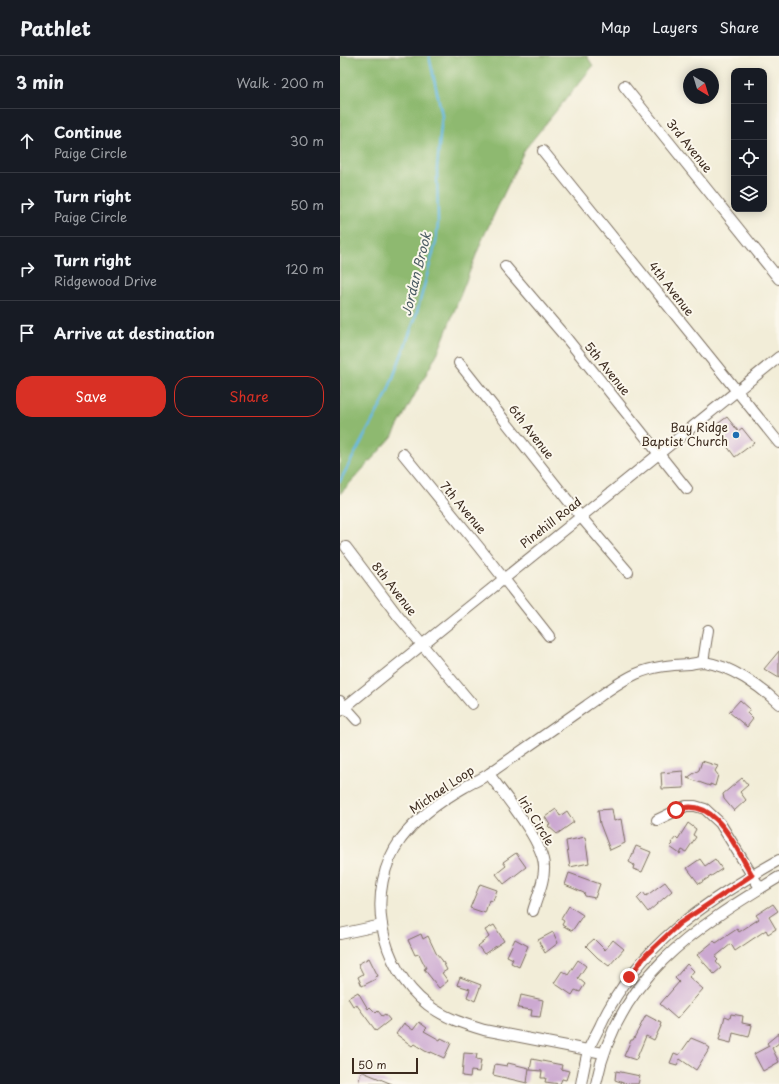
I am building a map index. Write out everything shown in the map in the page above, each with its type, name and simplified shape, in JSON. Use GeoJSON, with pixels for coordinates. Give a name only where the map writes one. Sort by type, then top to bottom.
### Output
{"type":"FeatureCollection","features":[{"type":"Feature","properties":{"kind":"street","name":"3rd Avenue"},"geometry":{"type":"LineString","coordinates":[[624,86],[779,278]]}},
{"type":"Feature","properties":{"kind":"street","name":"4th Avenue"},"geometry":{"type":"LineString","coordinates":[[543,151],[633,260],[779,443]]}},
{"type":"Feature","properties":{"kind":"street","name":"5th Avenue"},"geometry":{"type":"LineString","coordinates":[[505,266],[568,340],[657,454],[687,489]]}},
{"type":"Feature","properties":{"kind":"street","name":"Pinehill Road"},"geometry":{"type":"LineString","coordinates":[[342,706],[422,645],[779,357]]}},
{"type":"Feature","properties":{"kind":"street","name":"6th Avenue"},"geometry":{"type":"LineString","coordinates":[[459,364],[581,517],[628,572]]}},
{"type":"Feature","properties":{"kind":"street","name":"7th Avenue"},"geometry":{"type":"LineString","coordinates":[[403,454],[549,636]]}},
{"type":"Feature","properties":{"kind":"street","name":"8th Avenue"},"geometry":{"type":"LineString","coordinates":[[346,547],[398,616],[472,704]]}},
{"type":"Feature","properties":{"kind":"street"},"geometry":{"type":"LineString","coordinates":[[703,662],[708,630]]}},
{"type":"Feature","properties":{"kind":"street","name":"Michael Loop"},"geometry":{"type":"LineString","coordinates":[[603,1053],[484,1030],[445,1016],[427,1004],[405,982],[392,960],[386,943],[382,925],[380,903],[384,878],[388,865],[401,840],[413,826],[434,808],[464,788],[489,774],[579,711],[635,675],[671,664],[703,662],[732,672],[755,684],[779,704]]}},
{"type":"Feature","properties":{"kind":"street"},"geometry":{"type":"LineString","coordinates":[[342,706],[357,720]]}},
{"type":"Feature","properties":{"kind":"street","name":"Iris Circle"},"geometry":{"type":"LineString","coordinates":[[489,774],[533,837],[543,856],[543,876],[533,911]]}},
{"type":"Feature","properties":{"kind":"street"},"geometry":{"type":"LineString","coordinates":[[657,820],[686,806],[705,808],[720,823],[760,888]]}},
{"type":"Feature","properties":{"kind":"street"},"geometry":{"type":"LineString","coordinates":[[581,1084],[588,1051],[618,992],[646,955],[680,923],[752,875],[779,860]]}},
{"type":"Feature","properties":{"kind":"street"},"geometry":{"type":"LineString","coordinates":[[596,1084],[603,1053],[614,1029],[632,997],[659,964],[696,930],[779,877]]}},
{"type":"Feature","properties":{"kind":"street"},"geometry":{"type":"LineString","coordinates":[[340,934],[382,925]]}},
{"type":"Feature","properties":{"kind":"green space"},"geometry":{"type":"Polygon","coordinates":[[[340,56],[587,56],[593,66],[525,149],[482,240],[439,350],[392,437],[340,494],[340,56]]]}},
{"type":"Feature","properties":{"kind":"building","name":"Bay Ridge Baptist Church"},"geometry":{"type":"Polygon","coordinates":[[[727,417],[738,431],[742,428],[754,443],[735,457],[724,442],[727,440],[716,425],[727,417]]]}},
{"type":"Feature","properties":{"kind":"building"},"geometry":{"type":"Polygon","coordinates":[[[779,651],[779,678],[764,669],[779,651]]]}},
{"type":"Feature","properties":{"kind":"building"},"geometry":{"type":"Polygon","coordinates":[[[740,700],[750,709],[747,713],[753,719],[747,727],[729,712],[740,700]]]}},
{"type":"Feature","properties":{"kind":"building"},"geometry":{"type":"Polygon","coordinates":[[[702,761],[718,766],[715,771],[718,775],[715,786],[710,784],[710,786],[687,778],[699,770],[702,761]]]}},
{"type":"Feature","properties":{"kind":"building"},"geometry":{"type":"Polygon","coordinates":[[[683,771],[684,788],[662,789],[661,773],[683,771]]]}},
{"type":"Feature","properties":{"kind":"building"},"geometry":{"type":"Polygon","coordinates":[[[742,778],[748,785],[740,792],[746,800],[734,811],[724,799],[723,794],[742,778]]]}},
{"type":"Feature","properties":{"kind":"building"},"geometry":{"type":"Polygon","coordinates":[[[556,809],[560,816],[567,811],[574,822],[557,834],[548,826],[550,825],[545,817],[556,809]]]}},
{"type":"Feature","properties":{"kind":"building"},"geometry":{"type":"Polygon","coordinates":[[[612,809],[614,821],[621,819],[625,843],[610,850],[600,824],[598,810],[612,809]]]}},
{"type":"Feature","properties":{"kind":"building"},"geometry":{"type":"Polygon","coordinates":[[[688,823],[696,829],[693,835],[696,837],[686,852],[682,850],[680,854],[670,847],[673,844],[671,843],[676,837],[678,839],[688,823]]]}},
{"type":"Feature","properties":{"kind":"building"},"geometry":{"type":"Polygon","coordinates":[[[585,837],[589,863],[570,867],[566,841],[585,837]]]}},
{"type":"Feature","properties":{"kind":"building"},"geometry":{"type":"Polygon","coordinates":[[[636,846],[651,852],[642,872],[633,869],[634,865],[629,862],[636,846]]]}},
{"type":"Feature","properties":{"kind":"building"},"geometry":{"type":"Polygon","coordinates":[[[516,853],[526,867],[504,884],[496,874],[506,866],[503,862],[516,853]]]}},
{"type":"Feature","properties":{"kind":"building"},"geometry":{"type":"Polygon","coordinates":[[[700,859],[705,866],[715,859],[722,869],[699,884],[687,868],[700,859]]]}},
{"type":"Feature","properties":{"kind":"building"},"geometry":{"type":"Polygon","coordinates":[[[569,873],[600,884],[595,898],[585,896],[584,893],[565,885],[569,873]]]}},
{"type":"Feature","properties":{"kind":"building"},"geometry":{"type":"Polygon","coordinates":[[[665,882],[672,891],[648,912],[637,898],[643,892],[646,896],[665,882]]]}},
{"type":"Feature","properties":{"kind":"building"},"geometry":{"type":"Polygon","coordinates":[[[480,884],[497,890],[493,901],[489,900],[485,913],[470,908],[480,884]]]}},
{"type":"Feature","properties":{"kind":"building"},"geometry":{"type":"Polygon","coordinates":[[[773,904],[778,911],[769,917],[776,929],[768,934],[766,930],[735,951],[731,944],[715,957],[718,960],[716,962],[721,968],[714,974],[697,955],[714,941],[716,943],[737,929],[739,932],[759,919],[756,915],[773,904]]]}},
{"type":"Feature","properties":{"kind":"building"},"geometry":{"type":"Polygon","coordinates":[[[569,906],[583,915],[572,931],[562,925],[564,921],[561,919],[569,906]]]}},
{"type":"Feature","properties":{"kind":"building"},"geometry":{"type":"Polygon","coordinates":[[[494,925],[504,941],[484,954],[478,946],[489,937],[485,930],[494,925]]]}},
{"type":"Feature","properties":{"kind":"building"},"geometry":{"type":"Polygon","coordinates":[[[553,932],[558,943],[545,953],[538,940],[553,932]]]}},
{"type":"Feature","properties":{"kind":"building"},"geometry":{"type":"Polygon","coordinates":[[[421,934],[423,939],[428,936],[436,953],[442,960],[447,970],[442,973],[448,981],[439,988],[424,969],[426,968],[419,954],[415,955],[408,940],[421,934]]]}},
{"type":"Feature","properties":{"kind":"building"},"geometry":{"type":"Polygon","coordinates":[[[515,939],[528,946],[519,967],[511,963],[513,959],[507,956],[515,939]]]}},
{"type":"Feature","properties":{"kind":"building"},"geometry":{"type":"Polygon","coordinates":[[[594,939],[605,950],[613,940],[624,949],[609,966],[586,946],[594,939]]]}},
{"type":"Feature","properties":{"kind":"building"},"geometry":{"type":"Polygon","coordinates":[[[369,958],[378,976],[375,977],[376,979],[362,986],[358,977],[363,974],[358,964],[369,958]]]}},
{"type":"Feature","properties":{"kind":"building"},"geometry":{"type":"Polygon","coordinates":[[[578,960],[586,966],[578,978],[585,984],[580,992],[575,990],[572,995],[554,983],[562,971],[568,975],[578,960]]]}},
{"type":"Feature","properties":{"kind":"building"},"geometry":{"type":"Polygon","coordinates":[[[687,964],[694,971],[689,977],[703,989],[677,1019],[660,1004],[679,982],[675,978],[687,964]]]}},
{"type":"Feature","properties":{"kind":"building"},"geometry":{"type":"Polygon","coordinates":[[[460,977],[481,985],[475,1001],[467,997],[470,989],[457,985],[460,977]]]}},
{"type":"Feature","properties":{"kind":"building"},"geometry":{"type":"Polygon","coordinates":[[[358,992],[368,1009],[370,1007],[376,1013],[378,1011],[382,1016],[385,1014],[390,1020],[376,1031],[356,1004],[353,1006],[348,998],[358,992]]]}},
{"type":"Feature","properties":{"kind":"building"},"geometry":{"type":"Polygon","coordinates":[[[521,995],[543,1000],[540,1017],[531,1016],[532,1010],[518,1008],[521,995]]]}},
{"type":"Feature","properties":{"kind":"building"},"geometry":{"type":"Polygon","coordinates":[[[731,1014],[743,1016],[742,1023],[752,1025],[749,1037],[733,1033],[731,1043],[719,1040],[725,1016],[730,1018],[731,1014]]]}},
{"type":"Feature","properties":{"kind":"building"},"geometry":{"type":"Polygon","coordinates":[[[646,1015],[661,1023],[654,1040],[646,1036],[636,1060],[624,1056],[631,1040],[633,1040],[646,1015]]]}},
{"type":"Feature","properties":{"kind":"building"},"geometry":{"type":"Polygon","coordinates":[[[419,1022],[427,1028],[424,1031],[440,1040],[441,1038],[451,1043],[444,1058],[425,1051],[414,1044],[412,1046],[396,1034],[404,1023],[413,1030],[419,1022]]]}},
{"type":"Feature","properties":{"kind":"building"},"geometry":{"type":"Polygon","coordinates":[[[779,1033],[779,1043],[772,1048],[779,1062],[763,1071],[754,1054],[769,1046],[767,1043],[779,1033]]]}},
{"type":"Feature","properties":{"kind":"building"},"geometry":{"type":"Polygon","coordinates":[[[691,1038],[710,1048],[696,1070],[680,1059],[677,1065],[670,1063],[674,1053],[679,1055],[691,1038]]]}},
{"type":"Feature","properties":{"kind":"building"},"geometry":{"type":"Polygon","coordinates":[[[464,1053],[477,1054],[476,1059],[481,1060],[479,1072],[471,1071],[470,1077],[462,1076],[464,1053]]]}},
{"type":"Feature","properties":{"kind":"building"},"geometry":{"type":"Polygon","coordinates":[[[532,1059],[562,1065],[561,1069],[569,1071],[566,1080],[562,1079],[560,1084],[545,1082],[546,1078],[541,1078],[542,1071],[530,1070],[532,1059]]]}},
{"type":"Feature","properties":{"kind":"building"},"geometry":{"type":"Polygon","coordinates":[[[508,1063],[529,1068],[527,1083],[493,1075],[495,1064],[507,1066],[508,1063]]]}},
{"type":"Feature","properties":{"kind":"building"},"geometry":{"type":"Polygon","coordinates":[[[616,1071],[640,1076],[638,1084],[626,1084],[615,1080],[616,1071]]]}},
{"type":"Feature","properties":{"kind":"building"},"geometry":{"type":"Polygon","coordinates":[[[361,1072],[363,1072],[392,1084],[358,1084],[361,1072]]]}},
{"type":"Feature","properties":{"kind":"waterway","name":"Jordan Brook"},"geometry":{"type":"LineString","coordinates":[[340,481],[386,396],[415,319],[436,242],[438,223],[437,168],[442,115],[429,56]]}},
{"type":"Feature","properties":{"kind":"place","name":"Bay Ridge Baptist Church"},"geometry":{"type":"Point","coordinates":[736,435]}},
{"type":"Feature","properties":{"kind":"route"},"geometry":{"type":"LineString","coordinates":[[629,977],[646,955],[680,923],[752,875],[720,823],[705,808],[686,806],[676,810]]}}]}
